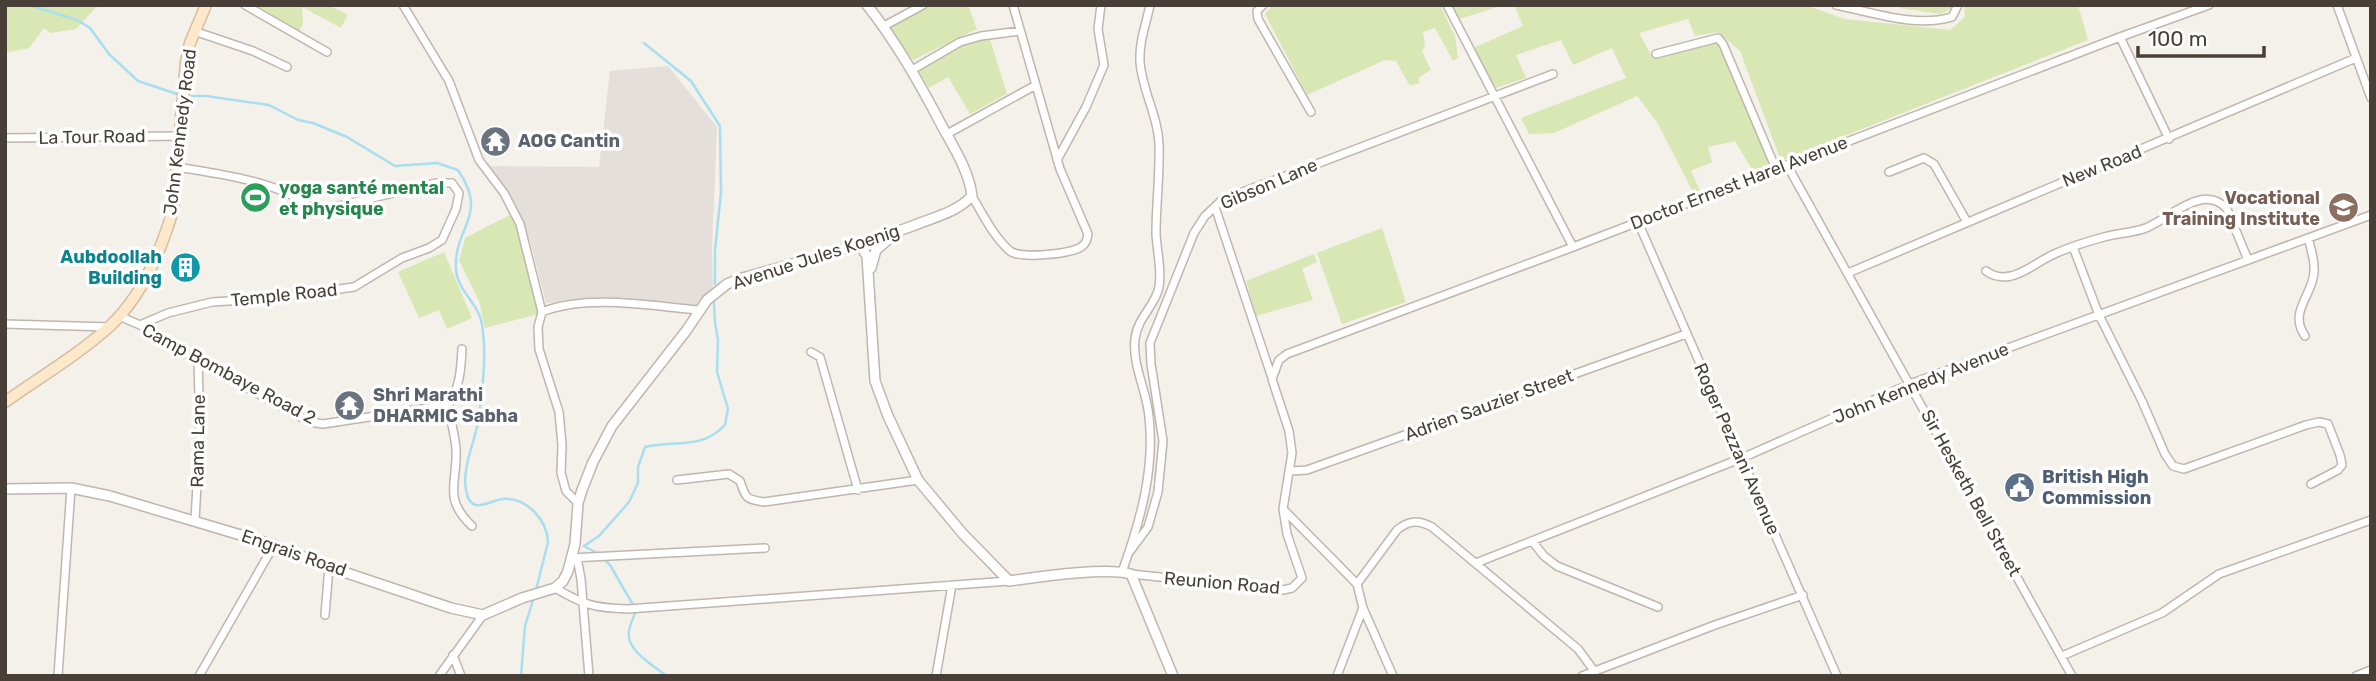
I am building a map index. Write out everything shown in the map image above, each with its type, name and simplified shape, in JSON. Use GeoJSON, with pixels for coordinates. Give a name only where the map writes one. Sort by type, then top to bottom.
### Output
{"type":"FeatureCollection","features":[{"type":"Feature","properties":{"kind":"main road","name":"John Kennedy Road"},"geometry":{"type":"LineString","coordinates":[[5,402],[109,327],[145,279],[173,210],[183,86],[190,43],[206,5]]}},
{"type":"Feature","properties":{"kind":"street"},"geometry":{"type":"LineString","coordinates":[[245,5],[327,52]]}},
{"type":"Feature","properties":{"kind":"street"},"geometry":{"type":"LineString","coordinates":[[403,5],[449,81],[479,160],[503,193],[520,224],[542,312],[538,327],[539,349],[559,411],[561,473],[566,491],[578,503]]}},
{"type":"Feature","properties":{"kind":"street"},"geometry":{"type":"LineString","coordinates":[[867,5],[912,70],[947,134],[967,176],[972,196],[992,229],[1013,253],[1022,256],[1076,250],[1084,246],[1088,234],[1057,160],[1013,5]]}},
{"type":"Feature","properties":{"kind":"street"},"geometry":{"type":"LineString","coordinates":[[884,26],[923,5]]}},
{"type":"Feature","properties":{"kind":"street"},"geometry":{"type":"LineString","coordinates":[[1057,160],[1086,107],[1104,65],[1098,29],[1101,5]]}},
{"type":"Feature","properties":{"kind":"street"},"geometry":{"type":"LineString","coordinates":[[1150,5],[1141,34],[1140,62],[1149,101],[1158,123],[1157,244],[1160,274],[1158,291],[1139,324],[1135,339],[1135,356],[1146,392],[1150,419],[1150,448],[1147,484],[1138,527],[1128,554],[1126,573],[1173,676]]}},
{"type":"Feature","properties":{"kind":"street"},"geometry":{"type":"LineString","coordinates":[[1263,5],[1257,11],[1258,19],[1311,112]]}},
{"type":"Feature","properties":{"kind":"street"},"geometry":{"type":"LineString","coordinates":[[1447,5],[1573,247]]}},
{"type":"Feature","properties":{"kind":"street"},"geometry":{"type":"LineString","coordinates":[[1836,5],[1902,19],[1939,21],[1952,17],[1958,5]]}},
{"type":"Feature","properties":{"kind":"street","name":"Doctor Ernest Harel Avenue"},"geometry":{"type":"LineString","coordinates":[[1274,369],[1279,360],[1287,354],[2209,5]]}},
{"type":"Feature","properties":{"kind":"street"},"geometry":{"type":"LineString","coordinates":[[2337,5],[2371,98]]}},
{"type":"Feature","properties":{"kind":"street"},"geometry":{"type":"LineString","coordinates":[[194,31],[253,51],[287,67]]}},
{"type":"Feature","properties":{"kind":"street"},"geometry":{"type":"LineString","coordinates":[[912,70],[960,42],[981,36],[1020,32]]}},
{"type":"Feature","properties":{"kind":"street"},"geometry":{"type":"LineString","coordinates":[[2120,37],[2169,139]]}},
{"type":"Feature","properties":{"kind":"street"},"geometry":{"type":"LineString","coordinates":[[1656,54],[1718,38],[1723,44],[1776,169]]}},
{"type":"Feature","properties":{"kind":"street","name":"New Road"},"geometry":{"type":"LineString","coordinates":[[1848,273],[2356,58]]}},
{"type":"Feature","properties":{"kind":"street","name":"Gibson Lane"},"geometry":{"type":"LineString","coordinates":[[1128,554],[1148,527],[1158,492],[1163,441],[1150,343],[1194,233],[1205,216],[1222,200],[1553,74]]}},
{"type":"Feature","properties":{"kind":"street"},"geometry":{"type":"LineString","coordinates":[[947,134],[1036,85]]}},
{"type":"Feature","properties":{"kind":"street","name":"La Tour Road"},"geometry":{"type":"LineString","coordinates":[[5,138],[180,136]]}},
{"type":"Feature","properties":{"kind":"street"},"geometry":{"type":"LineString","coordinates":[[1889,172],[1924,158],[1934,164],[1967,222]]}},
{"type":"Feature","properties":{"kind":"street","name":"Sir Hesketh Bell Street"},"geometry":{"type":"LineString","coordinates":[[1787,165],[2072,676]]}},
{"type":"Feature","properties":{"kind":"street","name":"Temple Road"},"geometry":{"type":"LineString","coordinates":[[139,325],[167,313],[202,304],[275,298],[354,287],[402,258],[442,240],[456,209],[459,194],[452,183],[436,183],[315,210],[287,192],[237,177],[177,167]]}},
{"type":"Feature","properties":{"kind":"street","name":"Avenue Jules Koenig"},"geometry":{"type":"LineString","coordinates":[[551,590],[568,571],[578,503],[593,461],[612,426],[707,300],[739,279],[898,232],[952,211],[972,196]]}},
{"type":"Feature","properties":{"kind":"street"},"geometry":{"type":"LineString","coordinates":[[1986,271],[1995,276],[2013,276],[2073,247],[2105,237],[2136,232],[2152,226],[2179,208],[2208,199],[2227,209],[2248,260]]}},
{"type":"Feature","properties":{"kind":"street"},"geometry":{"type":"LineString","coordinates":[[1215,207],[1272,379]]}},
{"type":"Feature","properties":{"kind":"street","name":"John Kennedy Avenue"},"geometry":{"type":"LineString","coordinates":[[1476,563],[1742,458],[1910,384],[2371,215]]}},
{"type":"Feature","properties":{"kind":"street","name":"Roger Pezzani Avenue"},"geometry":{"type":"LineString","coordinates":[[1638,222],[1837,676]]}},
{"type":"Feature","properties":{"kind":"street"},"geometry":{"type":"LineString","coordinates":[[869,273],[880,246],[898,232]]}},
{"type":"Feature","properties":{"kind":"street"},"geometry":{"type":"LineString","coordinates":[[2305,336],[2299,325],[2299,312],[2314,273],[2308,238]]}},
{"type":"Feature","properties":{"kind":"street"},"geometry":{"type":"LineString","coordinates":[[863,243],[875,254]]}},
{"type":"Feature","properties":{"kind":"street"},"geometry":{"type":"LineString","coordinates":[[863,243],[869,273],[875,381],[888,416],[918,480],[963,534],[1009,581]]}},
{"type":"Feature","properties":{"kind":"street"},"geometry":{"type":"LineString","coordinates":[[2073,247],[2099,314],[2173,466],[2184,469],[2319,422],[2328,424],[2342,465],[2338,470],[2311,484]]}},
{"type":"Feature","properties":{"kind":"street"},"geometry":{"type":"LineString","coordinates":[[542,312],[562,304],[594,303],[700,310]]}},
{"type":"Feature","properties":{"kind":"street","name":"Camp Bombaye Road 2"},"geometry":{"type":"LineString","coordinates":[[119,316],[310,422],[345,422],[448,405]]}},
{"type":"Feature","properties":{"kind":"street"},"geometry":{"type":"LineString","coordinates":[[5,324],[109,327]]}},
{"type":"Feature","properties":{"kind":"street","name":"Adrien Sauzier Street"},"geometry":{"type":"LineString","coordinates":[[1291,471],[1307,470],[1686,334]]}},
{"type":"Feature","properties":{"kind":"street"},"geometry":{"type":"LineString","coordinates":[[462,349],[455,395],[448,405],[456,450],[452,492],[464,519],[472,526]]}},
{"type":"Feature","properties":{"kind":"street"},"geometry":{"type":"LineString","coordinates":[[811,352],[820,357],[858,489]]}},
{"type":"Feature","properties":{"kind":"street","name":"Rama Lane"},"geometry":{"type":"LineString","coordinates":[[195,520],[200,433],[198,361]]}},
{"type":"Feature","properties":{"kind":"street","name":"Reunion Road"},"geometry":{"type":"LineString","coordinates":[[1126,573],[1265,589],[1292,588],[1302,578],[1287,534],[1283,509],[1284,489],[1291,471],[1289,431],[1272,379],[1274,369]]}},
{"type":"Feature","properties":{"kind":"street"},"geometry":{"type":"LineString","coordinates":[[677,480],[729,474],[740,481],[748,499],[764,502],[918,480]]}},
{"type":"Feature","properties":{"kind":"street"},"geometry":{"type":"LineString","coordinates":[[58,676],[71,488]]}},
{"type":"Feature","properties":{"kind":"street","name":"Engrais Road"},"geometry":{"type":"LineString","coordinates":[[5,489],[71,488],[110,496],[274,545],[329,567],[451,608],[483,615]]}},
{"type":"Feature","properties":{"kind":"street"},"geometry":{"type":"LineString","coordinates":[[1283,509],[1356,584],[1363,608],[1393,676]]}},
{"type":"Feature","properties":{"kind":"street"},"geometry":{"type":"LineString","coordinates":[[2062,656],[2162,613],[2219,574],[2371,520]]}},
{"type":"Feature","properties":{"kind":"street"},"geometry":{"type":"LineString","coordinates":[[1356,584],[1405,523],[1414,521],[1432,527],[1578,649],[1589,674],[1715,625],[1803,595]]}},
{"type":"Feature","properties":{"kind":"street"},"geometry":{"type":"LineString","coordinates":[[1532,541],[1544,556],[1557,566],[1658,607]]}},
{"type":"Feature","properties":{"kind":"street"},"geometry":{"type":"LineString","coordinates":[[199,676],[274,545]]}},
{"type":"Feature","properties":{"kind":"street"},"geometry":{"type":"LineString","coordinates":[[571,558],[765,548]]}},
{"type":"Feature","properties":{"kind":"street"},"geometry":{"type":"LineString","coordinates":[[571,558],[578,563],[589,676]]}},
{"type":"Feature","properties":{"kind":"street"},"geometry":{"type":"LineString","coordinates":[[325,615],[329,567]]}},
{"type":"Feature","properties":{"kind":"street"},"geometry":{"type":"LineString","coordinates":[[439,676],[483,615],[533,594],[551,590],[599,608],[628,609],[1126,573]]}},
{"type":"Feature","properties":{"kind":"street"},"geometry":{"type":"LineString","coordinates":[[936,676],[952,585]]}},
{"type":"Feature","properties":{"kind":"street"},"geometry":{"type":"LineString","coordinates":[[1336,676],[1363,608]]}},
{"type":"Feature","properties":{"kind":"street"},"geometry":{"type":"LineString","coordinates":[[453,655],[461,676]]}},
{"type":"Feature","properties":{"kind":"street"},"geometry":{"type":"LineString","coordinates":[[2356,676],[2371,670]]}},
{"type":"Feature","properties":{"kind":"shaded area"},"geometry":{"type":"Polygon","coordinates":[[[668,66],[717,127],[713,289],[698,306],[603,299],[546,303],[523,221],[490,166],[599,167],[610,71],[668,66]]]}},
{"type":"Feature","properties":{"kind":"green space"},"geometry":{"type":"Polygon","coordinates":[[[5,5],[98,5],[76,29],[50,33],[44,28],[29,48],[5,53],[5,5]]]}},
{"type":"Feature","properties":{"kind":"green space"},"geometry":{"type":"Polygon","coordinates":[[[247,5],[329,5],[348,15],[341,28],[302,7],[303,24],[298,34],[247,5]]]}},
{"type":"Feature","properties":{"kind":"green space"},"geometry":{"type":"Polygon","coordinates":[[[934,5],[968,5],[977,29],[913,60],[889,26],[934,5]]]}},
{"type":"Feature","properties":{"kind":"green space"},"geometry":{"type":"Polygon","coordinates":[[[1273,5],[1440,5],[1455,36],[1458,58],[1453,61],[1435,28],[1423,32],[1425,46],[1422,51],[1431,70],[1419,77],[1419,83],[1410,86],[1396,61],[1385,60],[1307,95],[1265,14],[1273,5]]]}},
{"type":"Feature","properties":{"kind":"green space"},"geometry":{"type":"Polygon","coordinates":[[[1453,5],[1504,5],[1459,19],[1453,5]]]}},
{"type":"Feature","properties":{"kind":"green space"},"geometry":{"type":"Polygon","coordinates":[[[1514,5],[1805,5],[1845,19],[1950,30],[1965,17],[1964,5],[2078,5],[2088,40],[1781,161],[1740,51],[1718,32],[1695,36],[1688,19],[1639,33],[1653,59],[1717,42],[1772,167],[1754,173],[1735,141],[1708,147],[1712,162],[1691,171],[1702,195],[1695,196],[1657,122],[1637,96],[1554,133],[1529,134],[1521,118],[1626,78],[1612,48],[1573,65],[1561,40],[1516,55],[1526,78],[1496,88],[1473,48],[1523,26],[1514,5]]]}},
{"type":"Feature","properties":{"kind":"green space"},"geometry":{"type":"Polygon","coordinates":[[[1900,5],[1953,5],[1951,9],[1940,14],[1899,8],[1900,5]]]}},
{"type":"Feature","properties":{"kind":"green space"},"geometry":{"type":"Polygon","coordinates":[[[989,36],[1007,94],[970,114],[948,77],[929,88],[918,70],[964,43],[989,36]]]}},
{"type":"Feature","properties":{"kind":"green space"},"geometry":{"type":"Polygon","coordinates":[[[510,215],[517,225],[539,303],[538,314],[485,328],[479,301],[459,261],[465,238],[510,215]]]}},
{"type":"Feature","properties":{"kind":"green space"},"geometry":{"type":"Polygon","coordinates":[[[1382,228],[1406,302],[1342,324],[1317,253],[1382,228]]]}},
{"type":"Feature","properties":{"kind":"green space"},"geometry":{"type":"Polygon","coordinates":[[[444,252],[472,318],[447,329],[439,310],[419,318],[398,272],[444,252]]]}},
{"type":"Feature","properties":{"kind":"green space"},"geometry":{"type":"Polygon","coordinates":[[[1314,254],[1317,262],[1302,269],[1313,300],[1256,316],[1246,281],[1314,254]]]}},
{"type":"Feature","properties":{"kind":"waterway"},"geometry":{"type":"LineString","coordinates":[[29,5],[77,20],[90,28],[109,54],[138,81],[180,95]]}},
{"type":"Feature","properties":{"kind":"waterway"},"geometry":{"type":"LineString","coordinates":[[644,43],[691,81],[720,126],[721,192],[715,250],[715,284]]}},
{"type":"Feature","properties":{"kind":"waterway"},"geometry":{"type":"LineString","coordinates":[[186,96],[206,96],[269,105],[298,120],[347,137],[395,166],[437,163],[458,170],[467,186],[471,211],[460,242],[456,270],[459,283],[480,317],[484,343],[481,403],[467,464],[466,490],[468,498],[476,505],[512,499],[528,506],[540,518],[548,542],[536,590]]}},
{"type":"Feature","properties":{"kind":"waterway"},"geometry":{"type":"LineString","coordinates":[[584,546],[599,536],[629,502],[638,483],[638,467],[645,447],[697,441],[716,433],[725,425],[728,409],[717,372],[718,340],[714,303]]}},
{"type":"Feature","properties":{"kind":"waterway"},"geometry":{"type":"LineString","coordinates":[[584,546],[599,554]]}},
{"type":"Feature","properties":{"kind":"waterway"},"geometry":{"type":"LineString","coordinates":[[604,559],[636,610],[629,631],[632,645],[642,657],[667,676]]}},
{"type":"Feature","properties":{"kind":"waterway"},"geometry":{"type":"LineString","coordinates":[[521,676],[525,626],[534,597]]}},
{"type":"Feature","properties":{"kind":"place","name":"AOG Cantin"},"geometry":{"type":"Point","coordinates":[495,141]}},
{"type":"Feature","properties":{"kind":"place","name":"yoga santé mental et physique"},"geometry":{"type":"Point","coordinates":[256,198]}},
{"type":"Feature","properties":{"kind":"place","name":"Vocational Training Institute"},"geometry":{"type":"Point","coordinates":[2343,208]}},
{"type":"Feature","properties":{"kind":"place","name":"Aubdoollah Building"},"geometry":{"type":"Point","coordinates":[185,267]}},
{"type":"Feature","properties":{"kind":"place","name":"Shri Marathi DHARMIC Sabha"},"geometry":{"type":"Point","coordinates":[350,405]}},
{"type":"Feature","properties":{"kind":"place","name":"British High Commission"},"geometry":{"type":"Point","coordinates":[2019,487]}}]}
